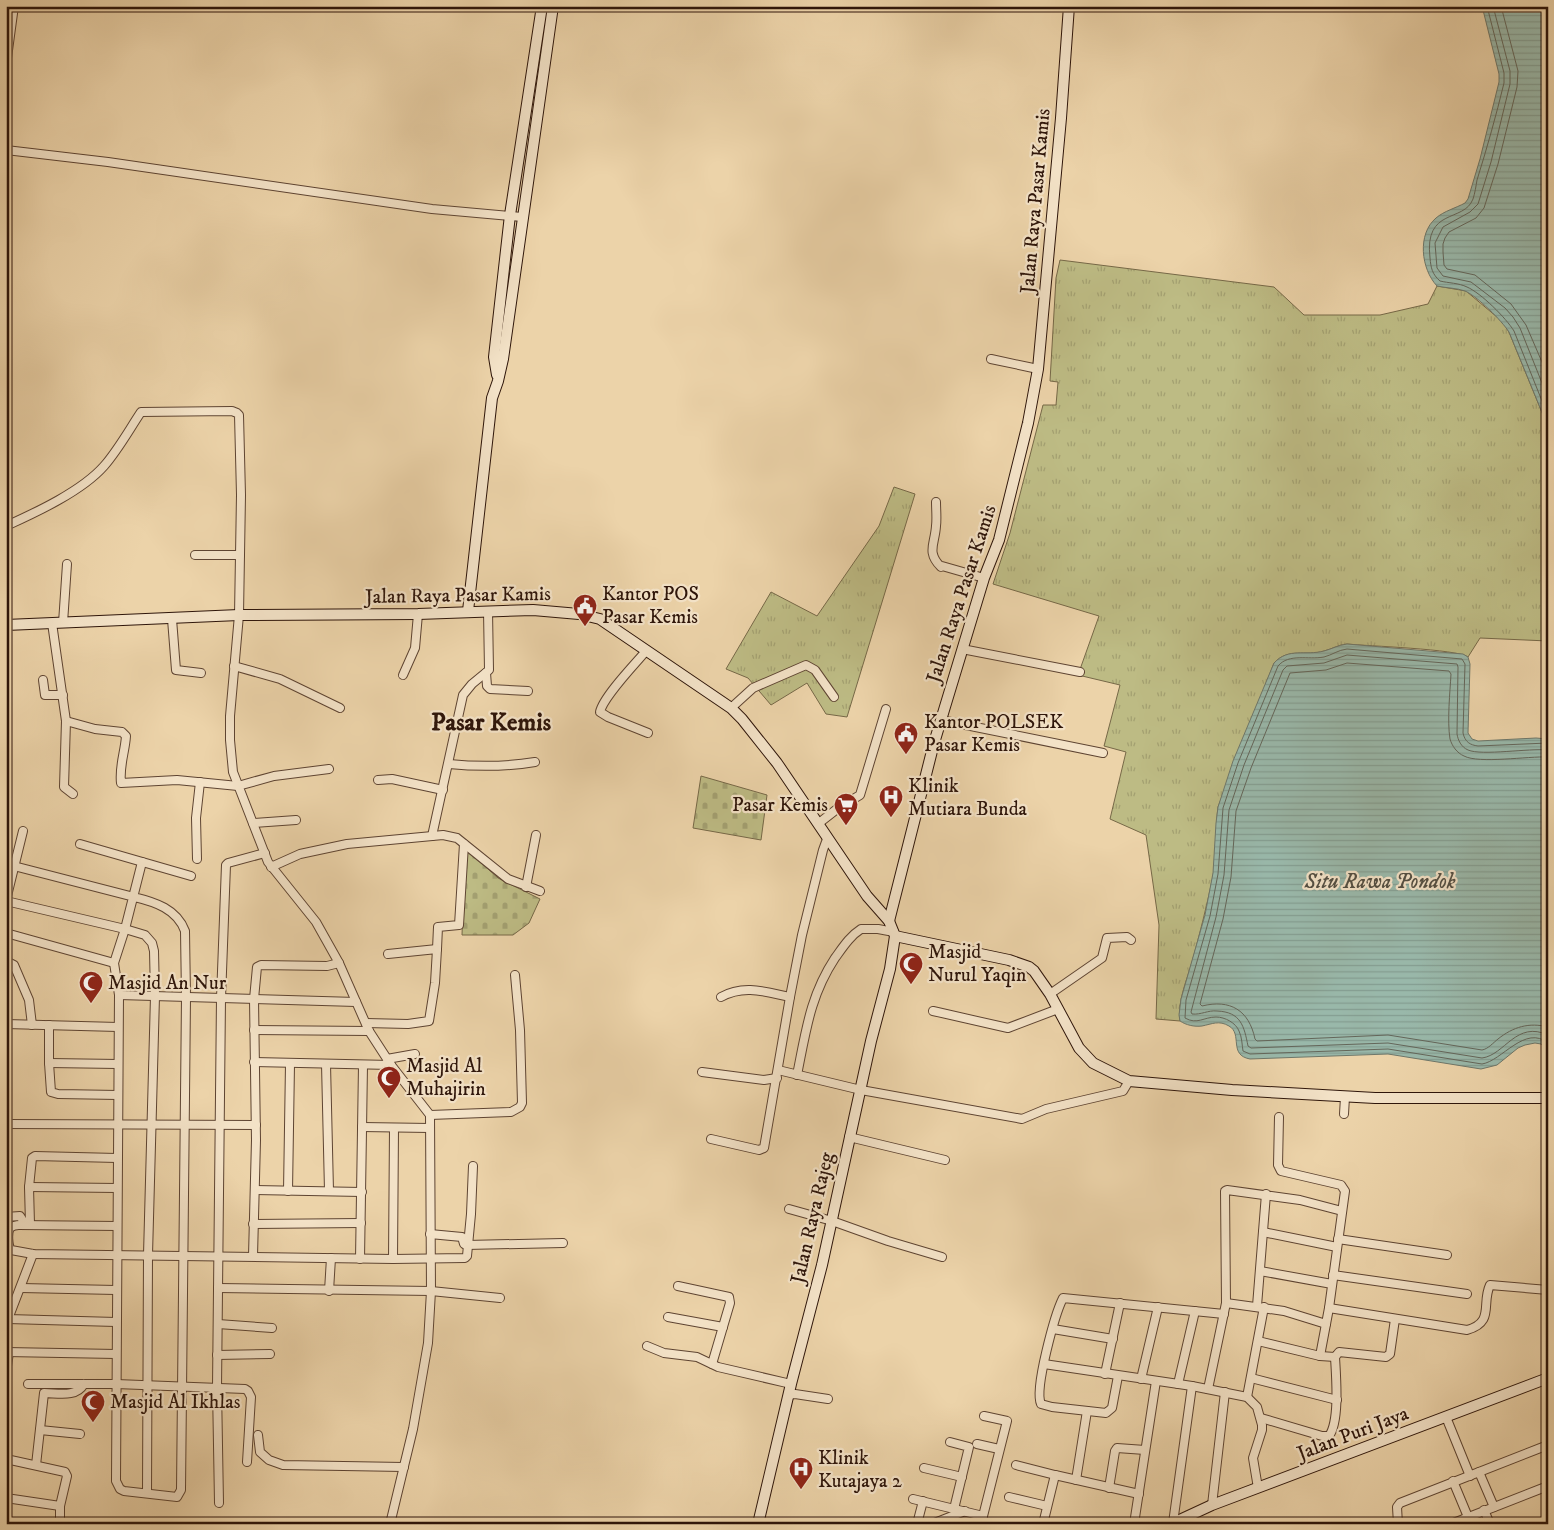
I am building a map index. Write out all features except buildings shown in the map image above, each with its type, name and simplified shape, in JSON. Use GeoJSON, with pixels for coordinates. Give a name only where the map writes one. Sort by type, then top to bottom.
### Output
{"type":"FeatureCollection","features":[{"type":"Feature","properties":{"kind":"main road"},"geometry":{"type":"LineString","coordinates":[[498,380],[494,356],[510,215],[542,6]]}},
{"type":"Feature","properties":{"kind":"main road"},"geometry":{"type":"LineString","coordinates":[[468,611],[492,398],[498,380],[552,6]]}},
{"type":"Feature","properties":{"kind":"main road","name":"Jalan Raya Pasar Kamis"},"geometry":{"type":"LineString","coordinates":[[889,921],[941,720],[984,578],[999,540],[1028,424],[1038,369],[1061,118],[1069,6]]}},
{"type":"Feature","properties":{"kind":"main road"},"geometry":{"type":"LineString","coordinates":[[533,64],[544,67]]}},
{"type":"Feature","properties":{"kind":"main road","name":"Jalan Raya Pasar Kamis"},"geometry":{"type":"LineString","coordinates":[[6,625],[239,615],[418,614],[468,611],[533,610],[590,616],[600,620],[646,650],[731,708],[742,719],[777,763],[867,896],[889,921]]}},
{"type":"Feature","properties":{"kind":"main road"},"geometry":{"type":"LineString","coordinates":[[889,921],[894,934],[1021,963],[1034,971],[1050,994],[1076,1044],[1090,1061],[1129,1081],[1346,1097],[1548,1098]]}},
{"type":"Feature","properties":{"kind":"main road","name":"Jalan Raya Rajeg"},"geometry":{"type":"LineString","coordinates":[[758,1524],[832,1221],[849,1137],[893,953],[894,934]]}},
{"type":"Feature","properties":{"kind":"main road","name":"Jalan Puri Jaya"},"geometry":{"type":"LineString","coordinates":[[1172,1523],[1212,1505],[1258,1488],[1448,1422],[1548,1378]]}},
{"type":"Feature","properties":{"kind":"street"},"geometry":{"type":"LineString","coordinates":[[6,65],[14,6]]}},
{"type":"Feature","properties":{"kind":"street"},"geometry":{"type":"LineString","coordinates":[[6,150],[108,162],[432,209],[522,217]]}},
{"type":"Feature","properties":{"kind":"street"},"geometry":{"type":"LineString","coordinates":[[991,359],[1038,369]]}},
{"type":"Feature","properties":{"kind":"street"},"geometry":{"type":"LineString","coordinates":[[6,526],[36,512],[80,486],[96,474],[104,466],[141,412],[232,411],[237,413],[240,420],[240,555],[239,615],[230,740],[233,772],[271,867],[316,922],[327,940],[367,1027],[389,1062],[430,1115],[430,1291],[426,1357],[413,1428],[390,1524]]}},
{"type":"Feature","properties":{"kind":"street"},"geometry":{"type":"LineString","coordinates":[[936,502],[936,527],[932,551],[934,560],[942,567],[984,578]]}},
{"type":"Feature","properties":{"kind":"street"},"geometry":{"type":"LineString","coordinates":[[194,555],[240,555]]}},
{"type":"Feature","properties":{"kind":"street"},"geometry":{"type":"LineString","coordinates":[[64,623],[67,564]]}},
{"type":"Feature","properties":{"kind":"street"},"geometry":{"type":"LineString","coordinates":[[432,836],[464,695],[472,684],[489,670],[488,611]]}},
{"type":"Feature","properties":{"kind":"street"},"geometry":{"type":"LineString","coordinates":[[402,675],[415,648],[418,614]]}},
{"type":"Feature","properties":{"kind":"street"},"geometry":{"type":"LineString","coordinates":[[172,619],[176,670],[201,673]]}},
{"type":"Feature","properties":{"kind":"street"},"geometry":{"type":"LineString","coordinates":[[52,623],[66,722],[64,787],[73,794]]}},
{"type":"Feature","properties":{"kind":"street"},"geometry":{"type":"LineString","coordinates":[[962,649],[1080,672]]}},
{"type":"Feature","properties":{"kind":"street"},"geometry":{"type":"LineString","coordinates":[[646,650],[617,685],[601,707],[600,712],[608,718],[648,733]]}},
{"type":"Feature","properties":{"kind":"street"},"geometry":{"type":"LineString","coordinates":[[234,666],[280,679],[340,708]]}},
{"type":"Feature","properties":{"kind":"street"},"geometry":{"type":"LineString","coordinates":[[731,708],[753,688],[806,666],[816,670],[834,697]]}},
{"type":"Feature","properties":{"kind":"street"},"geometry":{"type":"LineString","coordinates":[[486,673],[487,686],[490,689],[528,691]]}},
{"type":"Feature","properties":{"kind":"street"},"geometry":{"type":"LineString","coordinates":[[43,680],[45,694],[63,695]]}},
{"type":"Feature","properties":{"kind":"street"},"geometry":{"type":"LineString","coordinates":[[819,823],[860,795],[886,709]]}},
{"type":"Feature","properties":{"kind":"street"},"geometry":{"type":"LineString","coordinates":[[941,720],[1102,753]]}},
{"type":"Feature","properties":{"kind":"street"},"geometry":{"type":"LineString","coordinates":[[66,722],[95,729],[122,732],[126,736],[126,750],[120,772],[121,783],[177,780],[238,786],[274,776],[329,769]]}},
{"type":"Feature","properties":{"kind":"street"},"geometry":{"type":"LineString","coordinates":[[449,764],[503,767],[535,762]]}},
{"type":"Feature","properties":{"kind":"street"},"geometry":{"type":"LineString","coordinates":[[378,780],[392,779],[443,790]]}},
{"type":"Feature","properties":{"kind":"street"},"geometry":{"type":"LineString","coordinates":[[197,859],[196,818],[200,782]]}},
{"type":"Feature","properties":{"kind":"street"},"geometry":{"type":"LineString","coordinates":[[253,823],[296,820]]}},
{"type":"Feature","properties":{"kind":"street"},"geometry":{"type":"LineString","coordinates":[[23,831],[6,900],[144,935],[152,943],[154,951],[155,996],[146,1386],[147,1493]]}},
{"type":"Feature","properties":{"kind":"street"},"geometry":{"type":"LineString","coordinates":[[526,887],[536,835]]}},
{"type":"Feature","properties":{"kind":"street"},"geometry":{"type":"LineString","coordinates":[[271,867],[300,854],[347,844],[432,836],[452,836],[508,879],[540,891]]}},
{"type":"Feature","properties":{"kind":"street"},"geometry":{"type":"LineString","coordinates":[[711,1139],[759,1150],[764,1146],[790,997],[823,850],[828,839]]}},
{"type":"Feature","properties":{"kind":"street"},"geometry":{"type":"LineString","coordinates":[[80,844],[190,876]]}},
{"type":"Feature","properties":{"kind":"street"},"geometry":{"type":"LineString","coordinates":[[254,1030],[367,1027],[429,1021],[435,982],[438,927],[459,925],[464,844]]}},
{"type":"Feature","properties":{"kind":"street"},"geometry":{"type":"LineString","coordinates":[[219,1503],[218,1288],[226,864],[265,853]]}},
{"type":"Feature","properties":{"kind":"street"},"geometry":{"type":"LineString","coordinates":[[6,864],[134,897],[162,905],[175,914],[185,931],[181,1490],[179,1495],[173,1497],[124,1491],[116,1481],[119,995],[114,963],[126,929],[134,897],[142,862]]}},
{"type":"Feature","properties":{"kind":"street"},"geometry":{"type":"LineString","coordinates":[[797,1075],[811,1007],[828,969],[844,944],[861,929],[878,929],[894,934]]}},
{"type":"Feature","properties":{"kind":"street"},"geometry":{"type":"LineString","coordinates":[[6,933],[114,963]]}},
{"type":"Feature","properties":{"kind":"street"},"geometry":{"type":"LineString","coordinates":[[1050,994],[1102,958],[1107,938],[1127,937],[1131,940]]}},
{"type":"Feature","properties":{"kind":"street"},"geometry":{"type":"LineString","coordinates":[[388,954],[438,948]]}},
{"type":"Feature","properties":{"kind":"street"},"geometry":{"type":"LineString","coordinates":[[6,961],[14,964],[29,1000],[32,1025]]}},
{"type":"Feature","properties":{"kind":"street"},"geometry":{"type":"LineString","coordinates":[[253,1256],[256,1125],[254,999],[257,967],[261,965],[327,966],[338,964]]}},
{"type":"Feature","properties":{"kind":"street"},"geometry":{"type":"LineString","coordinates":[[430,1115],[511,1112],[520,1107],[522,1103],[520,1030],[515,974]]}},
{"type":"Feature","properties":{"kind":"street"},"geometry":{"type":"LineString","coordinates":[[721,997],[737,990],[749,989],[790,997]]}},
{"type":"Feature","properties":{"kind":"street"},"geometry":{"type":"LineString","coordinates":[[119,995],[356,1002]]}},
{"type":"Feature","properties":{"kind":"street"},"geometry":{"type":"LineString","coordinates":[[934,1011],[1008,1028],[1058,1009]]}},
{"type":"Feature","properties":{"kind":"street"},"geometry":{"type":"LineString","coordinates":[[6,1024],[118,1028]]}},
{"type":"Feature","properties":{"kind":"street"},"geometry":{"type":"LineString","coordinates":[[49,1025],[50,1089],[53,1093],[118,1095]]}},
{"type":"Feature","properties":{"kind":"street"},"geometry":{"type":"LineString","coordinates":[[254,1062],[363,1065],[389,1062],[416,1054]]}},
{"type":"Feature","properties":{"kind":"street"},"geometry":{"type":"LineString","coordinates":[[49,1063],[118,1064]]}},
{"type":"Feature","properties":{"kind":"street"},"geometry":{"type":"LineString","coordinates":[[288,1191],[290,1064]]}},
{"type":"Feature","properties":{"kind":"street"},"geometry":{"type":"LineString","coordinates":[[326,1064],[329,1191]]}},
{"type":"Feature","properties":{"kind":"street"},"geometry":{"type":"LineString","coordinates":[[360,1259],[363,1065]]}},
{"type":"Feature","properties":{"kind":"street"},"geometry":{"type":"LineString","coordinates":[[702,1072],[764,1080],[777,1074],[797,1075],[861,1090],[1022,1119],[1046,1109],[1123,1091],[1129,1081]]}},
{"type":"Feature","properties":{"kind":"street"},"geometry":{"type":"LineString","coordinates":[[1344,1114],[1346,1097]]}},
{"type":"Feature","properties":{"kind":"street"},"geometry":{"type":"LineString","coordinates":[[1278,1117],[1278,1165],[1281,1171],[1341,1185],[1345,1191],[1329,1308],[1320,1356]]}},
{"type":"Feature","properties":{"kind":"street"},"geometry":{"type":"LineString","coordinates":[[6,1124],[256,1125]]}},
{"type":"Feature","properties":{"kind":"street"},"geometry":{"type":"LineString","coordinates":[[362,1127],[430,1128]]}},
{"type":"Feature","properties":{"kind":"street"},"geometry":{"type":"LineString","coordinates":[[393,1259],[394,1128]]}},
{"type":"Feature","properties":{"kind":"street"},"geometry":{"type":"LineString","coordinates":[[849,1137],[945,1160]]}},
{"type":"Feature","properties":{"kind":"street"},"geometry":{"type":"LineString","coordinates":[[22,1225],[29,1187],[31,1162],[35,1156],[117,1158]]}},
{"type":"Feature","properties":{"kind":"street"},"geometry":{"type":"LineString","coordinates":[[117,1226],[22,1225],[10,1230],[9,1248],[33,1254],[360,1259],[467,1258],[473,1166]]}},
{"type":"Feature","properties":{"kind":"street"},"geometry":{"type":"LineString","coordinates":[[29,1187],[117,1188]]}},
{"type":"Feature","properties":{"kind":"street"},"geometry":{"type":"LineString","coordinates":[[255,1190],[362,1192]]}},
{"type":"Feature","properties":{"kind":"street"},"geometry":{"type":"LineString","coordinates":[[1208,1390],[1226,1303],[1225,1191],[1266,1194],[1300,1200],[1342,1211]]}},
{"type":"Feature","properties":{"kind":"street"},"geometry":{"type":"LineString","coordinates":[[1247,1397],[1258,1342],[1261,1307],[1260,1271],[1266,1194]]}},
{"type":"Feature","properties":{"kind":"street"},"geometry":{"type":"LineString","coordinates":[[789,1209],[832,1221],[888,1241],[942,1256]]}},
{"type":"Feature","properties":{"kind":"street"},"geometry":{"type":"LineString","coordinates":[[6,1217],[20,1216],[22,1225]]}},
{"type":"Feature","properties":{"kind":"street"},"geometry":{"type":"LineString","coordinates":[[253,1224],[361,1223]]}},
{"type":"Feature","properties":{"kind":"street"},"geometry":{"type":"LineString","coordinates":[[1263,1232],[1337,1243],[1447,1255]]}},
{"type":"Feature","properties":{"kind":"street"},"geometry":{"type":"LineString","coordinates":[[430,1234],[462,1236],[464,1244],[468,1245],[563,1244]]}},
{"type":"Feature","properties":{"kind":"street"},"geometry":{"type":"LineString","coordinates":[[33,1254],[8,1320],[116,1322]]}},
{"type":"Feature","properties":{"kind":"street"},"geometry":{"type":"LineString","coordinates":[[329,1291],[331,1258]]}},
{"type":"Feature","properties":{"kind":"street"},"geometry":{"type":"LineString","coordinates":[[1260,1271],[1332,1284]]}},
{"type":"Feature","properties":{"kind":"street"},"geometry":{"type":"LineString","coordinates":[[1333,1275],[1467,1294]]}},
{"type":"Feature","properties":{"kind":"street"},"geometry":{"type":"LineString","coordinates":[[678,1286],[729,1297],[730,1303],[712,1364]]}},
{"type":"Feature","properties":{"kind":"street"},"geometry":{"type":"LineString","coordinates":[[1329,1308],[1467,1330],[1480,1324],[1485,1317],[1490,1286],[1548,1290]]}},
{"type":"Feature","properties":{"kind":"street"},"geometry":{"type":"LineString","coordinates":[[21,1288],[116,1290]]}},
{"type":"Feature","properties":{"kind":"street"},"geometry":{"type":"LineString","coordinates":[[218,1288],[430,1291],[500,1298]]}},
{"type":"Feature","properties":{"kind":"street"},"geometry":{"type":"LineString","coordinates":[[1118,1376],[1111,1410],[1106,1413],[1041,1404],[1039,1398],[1044,1364],[1059,1307],[1064,1297],[1224,1314]]}},
{"type":"Feature","properties":{"kind":"street"},"geometry":{"type":"LineString","coordinates":[[1105,1374],[1120,1303]]}},
{"type":"Feature","properties":{"kind":"street"},"geometry":{"type":"LineString","coordinates":[[1226,1303],[1284,1311],[1326,1324]]}},
{"type":"Feature","properties":{"kind":"street"},"geometry":{"type":"LineString","coordinates":[[1141,1379],[1158,1307]]}},
{"type":"Feature","properties":{"kind":"street"},"geometry":{"type":"LineString","coordinates":[[1178,1384],[1195,1311]]}},
{"type":"Feature","properties":{"kind":"street"},"geometry":{"type":"LineString","coordinates":[[668,1317],[723,1327]]}},
{"type":"Feature","properties":{"kind":"street"},"geometry":{"type":"LineString","coordinates":[[1261,1418],[1322,1436],[1329,1436],[1332,1431],[1337,1400],[1335,1357],[1339,1352],[1388,1356],[1390,1354],[1395,1319]]}},
{"type":"Feature","properties":{"kind":"street"},"geometry":{"type":"LineString","coordinates":[[218,1324],[272,1328]]}},
{"type":"Feature","properties":{"kind":"street"},"geometry":{"type":"LineString","coordinates":[[1053,1329],[1113,1339]]}},
{"type":"Feature","properties":{"kind":"street"},"geometry":{"type":"LineString","coordinates":[[1258,1342],[1320,1356],[1335,1357]]}},
{"type":"Feature","properties":{"kind":"street"},"geometry":{"type":"LineString","coordinates":[[646,1346],[664,1353],[697,1357],[712,1364],[791,1384]]}},
{"type":"Feature","properties":{"kind":"street"},"geometry":{"type":"LineString","coordinates":[[6,1374],[8,1352],[116,1354]]}},
{"type":"Feature","properties":{"kind":"street"},"geometry":{"type":"LineString","coordinates":[[218,1355],[270,1354]]}},
{"type":"Feature","properties":{"kind":"street"},"geometry":{"type":"LineString","coordinates":[[1044,1364],[1192,1386],[1247,1397],[1257,1407],[1261,1418],[1262,1430],[1253,1458],[1258,1488]]}},
{"type":"Feature","properties":{"kind":"street"},"geometry":{"type":"LineString","coordinates":[[1251,1378],[1337,1400]]}},
{"type":"Feature","properties":{"kind":"street"},"geometry":{"type":"LineString","coordinates":[[1134,1524],[1156,1381]]}},
{"type":"Feature","properties":{"kind":"street"},"geometry":{"type":"LineString","coordinates":[[28,1384],[116,1384],[245,1389],[250,1393],[247,1462]]}},
{"type":"Feature","properties":{"kind":"street"},"geometry":{"type":"LineString","coordinates":[[36,1465],[44,1393],[75,1393],[81,1390],[84,1384]]}},
{"type":"Feature","properties":{"kind":"street"},"geometry":{"type":"LineString","coordinates":[[1172,1523],[1192,1386]]}},
{"type":"Feature","properties":{"kind":"street"},"geometry":{"type":"LineString","coordinates":[[1212,1505],[1225,1392]]}},
{"type":"Feature","properties":{"kind":"street"},"geometry":{"type":"LineString","coordinates":[[788,1395],[795,1394],[828,1399]]}},
{"type":"Feature","properties":{"kind":"street"},"geometry":{"type":"LineString","coordinates":[[1076,1480],[1087,1411]]}},
{"type":"Feature","properties":{"kind":"street"},"geometry":{"type":"LineString","coordinates":[[913,1498],[965,1511],[982,1520],[1007,1421],[984,1416]]}},
{"type":"Feature","properties":{"kind":"street"},"geometry":{"type":"LineString","coordinates":[[1448,1422],[1470,1476]]}},
{"type":"Feature","properties":{"kind":"street"},"geometry":{"type":"LineString","coordinates":[[40,1430],[80,1434]]}},
{"type":"Feature","properties":{"kind":"street"},"geometry":{"type":"LineString","coordinates":[[258,1435],[260,1452],[269,1460],[283,1465],[404,1467]]}},
{"type":"Feature","properties":{"kind":"street"},"geometry":{"type":"LineString","coordinates":[[950,1442],[969,1447],[954,1509]]}},
{"type":"Feature","properties":{"kind":"street"},"geometry":{"type":"LineString","coordinates":[[977,1444],[1000,1449]]}},
{"type":"Feature","properties":{"kind":"street"},"geometry":{"type":"LineString","coordinates":[[1398,1524],[1398,1504],[1548,1445]]}},
{"type":"Feature","properties":{"kind":"street"},"geometry":{"type":"LineString","coordinates":[[1109,1488],[1117,1448],[1145,1450]]}},
{"type":"Feature","properties":{"kind":"street"},"geometry":{"type":"LineString","coordinates":[[6,1459],[65,1472],[67,1476],[60,1506],[60,1524]]}},
{"type":"Feature","properties":{"kind":"street"},"geometry":{"type":"LineString","coordinates":[[1016,1465],[1054,1476],[1139,1494]]}},
{"type":"Feature","properties":{"kind":"street"},"geometry":{"type":"LineString","coordinates":[[924,1468],[962,1477]]}},
{"type":"Feature","properties":{"kind":"street"},"geometry":{"type":"LineString","coordinates":[[1479,1472],[1494,1506]]}},
{"type":"Feature","properties":{"kind":"street"},"geometry":{"type":"LineString","coordinates":[[1043,1524],[1054,1476]]}},
{"type":"Feature","properties":{"kind":"street"},"geometry":{"type":"LineString","coordinates":[[1453,1481],[1468,1517]]}},
{"type":"Feature","properties":{"kind":"street"},"geometry":{"type":"LineString","coordinates":[[1451,1524],[1548,1486]]}},
{"type":"Feature","properties":{"kind":"street"},"geometry":{"type":"LineString","coordinates":[[1009,1497],[1047,1506]]}},
{"type":"Feature","properties":{"kind":"street"},"geometry":{"type":"LineString","coordinates":[[6,1498],[60,1506]]}},
{"type":"Feature","properties":{"kind":"street"},"geometry":{"type":"LineString","coordinates":[[917,1524],[923,1501]]}},
{"type":"Feature","properties":{"kind":"street"},"geometry":{"type":"LineString","coordinates":[[1484,1510],[1490,1524]]}},
{"type":"Feature","properties":{"kind":"street"},"geometry":{"type":"LineString","coordinates":[[932,1524],[965,1511]]}},
{"type":"Feature","properties":{"kind":"green space"},"geometry":{"type":"Polygon","coordinates":[[[1060,260],[1274,287],[1304,315],[1380,315],[1428,304],[1437,286],[1466,291],[1497,317],[1509,332],[1548,427],[1548,641],[1480,638],[1468,657],[1461,654],[1430,650],[1347,644],[1317,653],[1285,655],[1274,663],[1218,807],[1213,876],[1198,940],[1181,999],[1180,1021],[1156,1019],[1159,925],[1146,835],[1110,819],[1126,752],[1104,746],[1120,685],[1078,675],[1099,616],[993,584],[1010,533],[1043,405],[1056,405],[1058,382],[1050,381],[1056,278],[1060,260]]]}},
{"type":"Feature","properties":{"kind":"green space"},"geometry":{"type":"Polygon","coordinates":[[[894,487],[915,494],[847,717],[826,714],[807,683],[771,705],[748,678],[726,669],[771,592],[817,616],[879,526],[894,487]]]}},
{"type":"Feature","properties":{"kind":"green space"},"geometry":{"type":"Polygon","coordinates":[[[701,776],[767,795],[761,840],[693,828],[701,776]]]}},
{"type":"Feature","properties":{"kind":"green space"},"geometry":{"type":"Polygon","coordinates":[[[465,848],[498,878],[540,899],[529,923],[513,935],[462,935],[465,848]]]}},
{"type":"Feature","properties":{"kind":"water"},"geometry":{"type":"Polygon","coordinates":[[[1482,6],[1548,6],[1548,427],[1506,327],[1489,309],[1465,291],[1437,286],[1427,270],[1423,252],[1426,233],[1430,225],[1446,211],[1465,203],[1468,199],[1499,82],[1499,74],[1482,6]]]}},
{"type":"Feature","properties":{"kind":"water","name":"Situ Rawa Pondok"},"geometry":{"type":"Polygon","coordinates":[[[1347,644],[1463,654],[1468,657],[1470,664],[1468,733],[1472,739],[1478,741],[1548,739],[1548,1073],[1545,1070],[1544,1047],[1541,1044],[1535,1043],[1518,1048],[1497,1065],[1481,1069],[1388,1054],[1250,1059],[1243,1057],[1239,1053],[1235,1034],[1229,1026],[1219,1023],[1193,1026],[1180,1021],[1181,999],[1205,915],[1213,873],[1218,807],[1233,761],[1274,663],[1291,653],[1324,651],[1347,644]]]}},
{"type":"Feature","properties":{"kind":"place","name":"Kantor POS Pasar Kemis"},"geometry":{"type":"Point","coordinates":[585,627]}},
{"type":"Feature","properties":{"kind":"place","name":"Kantor POLSEK Pasar Kemis"},"geometry":{"type":"Point","coordinates":[906,755]}},
{"type":"Feature","properties":{"kind":"place","name":"Klinik Mutiara Bunda"},"geometry":{"type":"Point","coordinates":[891,818]}},
{"type":"Feature","properties":{"kind":"place","name":"Pasar Kemis"},"geometry":{"type":"Point","coordinates":[846,826]}},
{"type":"Feature","properties":{"kind":"place","name":"Masjid Nurul Yaqin"},"geometry":{"type":"Point","coordinates":[911,985]}},
{"type":"Feature","properties":{"kind":"place","name":"Masjid An Nur"},"geometry":{"type":"Point","coordinates":[91,1004]}},
{"type":"Feature","properties":{"kind":"place","name":"Masjid Al Muhajirin"},"geometry":{"type":"Point","coordinates":[389,1099]}},
{"type":"Feature","properties":{"kind":"place","name":"Masjid Al Ikhlas"},"geometry":{"type":"Point","coordinates":[93,1423]}},
{"type":"Feature","properties":{"kind":"place","name":"Klinik Kutajaya 2"},"geometry":{"type":"Point","coordinates":[801,1490]}},
{"type":"Feature","properties":{"kind":"district","name":"Pasar Kemis"},"geometry":{"type":"Point","coordinates":[491,722]}}]}
